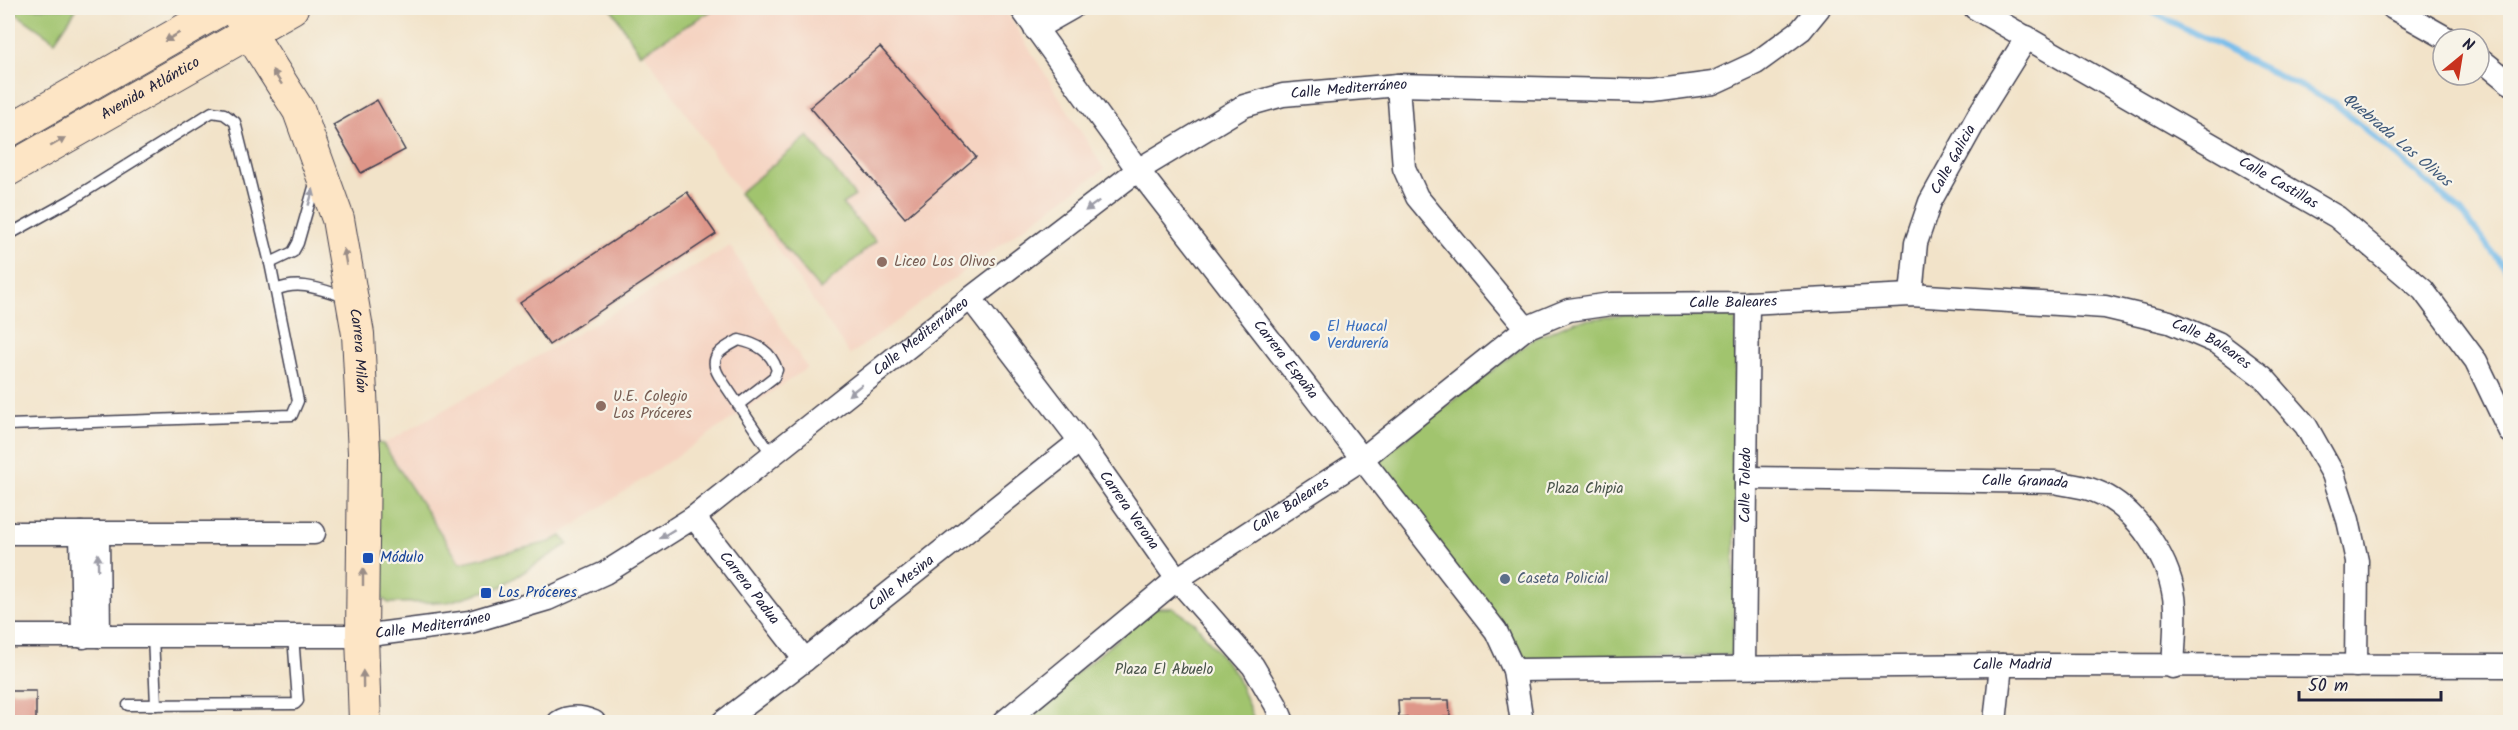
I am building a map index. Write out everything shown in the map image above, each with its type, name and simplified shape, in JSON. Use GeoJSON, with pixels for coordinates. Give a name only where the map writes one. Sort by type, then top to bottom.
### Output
{"type":"FeatureCollection","features":[{"type":"Feature","properties":{"kind":"street"},"geometry":{"type":"LineString","coordinates":[[8,131],[223,8]]}},
{"type":"Feature","properties":{"kind":"street","name":"Avenida Atlántico"},"geometry":{"type":"LineString","coordinates":[[8,170],[241,21],[292,8]]}},
{"type":"Feature","properties":{"kind":"street","name":"Carrera España"},"geometry":{"type":"LineString","coordinates":[[1021,8],[1138,170],[1496,631],[1514,670],[1522,723]]}},
{"type":"Feature","properties":{"kind":"street"},"geometry":{"type":"LineString","coordinates":[[1035,29],[1072,8]]}},
{"type":"Feature","properties":{"kind":"street","name":"Calle Mediterráneo"},"geometry":{"type":"LineString","coordinates":[[8,636],[362,636],[470,622],[548,600],[605,573],[694,517],[970,299],[1138,170],[1244,106],[1283,95],[1398,85],[1652,91],[1713,83],[1756,63],[1801,30],[1820,8]]}},
{"type":"Feature","properties":{"kind":"street","name":"Calle Castillas"},"geometry":{"type":"LineString","coordinates":[[1975,8],[2337,217],[2423,290],[2476,361],[2511,432]]}},
{"type":"Feature","properties":{"kind":"street"},"geometry":{"type":"LineString","coordinates":[[2393,8],[2431,29]]}},
{"type":"Feature","properties":{"kind":"street","name":"Carrera Milán"},"geometry":{"type":"LineString","coordinates":[[241,21],[299,111],[338,219],[358,334],[364,453],[362,636],[365,723]]}},
{"type":"Feature","properties":{"kind":"street","name":"Calle Galicia"},"geometry":{"type":"LineString","coordinates":[[1911,295],[1916,243],[1929,202],[2026,37]]}},
{"type":"Feature","properties":{"kind":"street"},"geometry":{"type":"LineString","coordinates":[[2491,67],[2511,83]]}},
{"type":"Feature","properties":{"kind":"street"},"geometry":{"type":"LineString","coordinates":[[1398,85],[1404,168],[1417,197],[1526,328]]}},
{"type":"Feature","properties":{"kind":"street","name":"Calle Baleares"},"geometry":{"type":"LineString","coordinates":[[1004,723],[1177,579],[1362,459],[1526,328],[1569,310],[1611,304],[1748,303],[1911,295],[2105,307],[2169,322],[2218,343],[2263,377],[2306,426],[2333,474],[2348,520],[2357,561],[2356,666]]}},
{"type":"Feature","properties":{"kind":"street","name":"Carrera Verona"},"geometry":{"type":"LineString","coordinates":[[970,299],[1080,441],[1177,579],[1253,666],[1276,705],[1282,723]]}},
{"type":"Feature","properties":{"kind":"street","name":"Calle Toledo"},"geometry":{"type":"LineString","coordinates":[[1744,668],[1748,303]]}},
{"type":"Feature","properties":{"kind":"street","name":"Calle Mesina"},"geometry":{"type":"LineString","coordinates":[[723,723],[1080,441]]}},
{"type":"Feature","properties":{"kind":"street","name":"Calle Granada"},"geometry":{"type":"LineString","coordinates":[[1746,478],[2055,482],[2096,491],[2124,509],[2150,536],[2169,575],[2175,605],[2173,667]]}},
{"type":"Feature","properties":{"kind":"street","name":"Carrera Padua"},"geometry":{"type":"LineString","coordinates":[[694,517],[805,660]]}},
{"type":"Feature","properties":{"kind":"street"},"geometry":{"type":"LineString","coordinates":[[8,533],[314,533]]}},
{"type":"Feature","properties":{"kind":"street"},"geometry":{"type":"LineString","coordinates":[[90,533],[91,636]]}},
{"type":"Feature","properties":{"kind":"street"},"geometry":{"type":"LineString","coordinates":[[1995,723],[2001,665]]}},
{"type":"Feature","properties":{"kind":"street","name":"Calle Madrid"},"geometry":{"type":"LineString","coordinates":[[1514,670],[2001,665],[2511,666]]}},
{"type":"Feature","properties":{"kind":"street"},"geometry":{"type":"LineString","coordinates":[[559,723],[567,717],[586,719],[594,723]]}},
{"type":"Feature","properties":{"kind":"lane"},"geometry":{"type":"LineString","coordinates":[[8,235],[71,200],[212,112],[224,114],[236,122],[270,263],[298,401],[292,415],[8,424]]}},
{"type":"Feature","properties":{"kind":"lane"},"geometry":{"type":"LineString","coordinates":[[270,263],[293,252],[298,243],[320,168]]}},
{"type":"Feature","properties":{"kind":"lane"},"geometry":{"type":"LineString","coordinates":[[276,290],[288,285],[302,284],[352,299]]}},
{"type":"Feature","properties":{"kind":"lane"},"geometry":{"type":"LineString","coordinates":[[738,405],[774,377],[777,370],[774,360],[758,345],[739,340],[724,348],[715,358],[714,368],[738,405],[772,455]]}},
{"type":"Feature","properties":{"kind":"lane"},"geometry":{"type":"LineString","coordinates":[[153,636],[156,705]]}},
{"type":"Feature","properties":{"kind":"lane"},"geometry":{"type":"LineString","coordinates":[[128,705],[295,704],[298,701],[293,636]]}},
{"type":"Feature","properties":{"kind":"shaded area","name":"Liceo Los Olivos"},"geometry":{"type":"Polygon","coordinates":[[[614,8],[1004,8],[1104,169],[850,355],[614,8]]]}},
{"type":"Feature","properties":{"kind":"shaded area","name":"U.E. Colegio Los Próceres"},"geometry":{"type":"Polygon","coordinates":[[[730,246],[807,368],[554,539],[460,562],[384,444],[730,246]]]}},
{"type":"Feature","properties":{"kind":"green space"},"geometry":{"type":"Polygon","coordinates":[[[8,8],[77,8],[55,41],[8,8]]]}},
{"type":"Feature","properties":{"kind":"green space"},"geometry":{"type":"Polygon","coordinates":[[[611,8],[716,8],[640,54],[611,8]]]}},
{"type":"Feature","properties":{"kind":"green space"},"geometry":{"type":"Polygon","coordinates":[[[808,136],[855,196],[842,204],[876,241],[820,290],[739,193],[808,136]]]}},
{"type":"Feature","properties":{"kind":"green space","name":"Plaza Chipia"},"geometry":{"type":"Polygon","coordinates":[[[1624,315],[1736,316],[1734,655],[1527,661],[1374,463],[1533,339],[1575,321],[1624,315]]]}},
{"type":"Feature","properties":{"kind":"green space"},"geometry":{"type":"Polygon","coordinates":[[[365,441],[383,444],[460,563],[550,542],[561,536],[568,544],[500,587],[448,602],[389,603],[371,592],[365,441]]]}},
{"type":"Feature","properties":{"kind":"green space","name":"Plaza El Abuelo"},"geometry":{"type":"Polygon","coordinates":[[[1155,608],[1173,608],[1195,623],[1236,675],[1255,722],[1018,722],[1155,608]]]}},
{"type":"Feature","properties":{"kind":"building"},"geometry":{"type":"Polygon","coordinates":[[[880,47],[976,157],[905,218],[810,107],[880,47]]]}},
{"type":"Feature","properties":{"kind":"building"},"geometry":{"type":"Polygon","coordinates":[[[377,100],[405,150],[361,173],[333,125],[377,100]]]}},
{"type":"Feature","properties":{"kind":"building"},"geometry":{"type":"Polygon","coordinates":[[[687,192],[716,234],[549,345],[520,303],[687,192]]]}},
{"type":"Feature","properties":{"kind":"building"},"geometry":{"type":"Polygon","coordinates":[[[8,691],[36,691],[36,723],[8,723],[8,691]]]}},
{"type":"Feature","properties":{"kind":"building"},"geometry":{"type":"Polygon","coordinates":[[[1398,700],[1449,700],[1450,717],[1399,718],[1398,700]]]}},
{"type":"Feature","properties":{"kind":"waterway","name":"Quebrada Los Olivos"},"geometry":{"type":"LineString","coordinates":[[2144,8],[2334,103],[2461,211],[2510,275]]}},
{"type":"Feature","properties":{"kind":"place","name":"Liceo Los Olivos"},"geometry":{"type":"Point","coordinates":[882,262]}},
{"type":"Feature","properties":{"kind":"place","name":"El Huacal Verdurería"},"geometry":{"type":"Point","coordinates":[1315,336]}},
{"type":"Feature","properties":{"kind":"place","name":"U.E. Colegio Los Próceres"},"geometry":{"type":"Point","coordinates":[601,406]}},
{"type":"Feature","properties":{"kind":"place","name":"Módulo"},"geometry":{"type":"Point","coordinates":[368,558]}},
{"type":"Feature","properties":{"kind":"place","name":"Caseta Policial"},"geometry":{"type":"Point","coordinates":[1505,579]}},
{"type":"Feature","properties":{"kind":"place","name":"Los Próceres"},"geometry":{"type":"Point","coordinates":[486,593]}}]}
